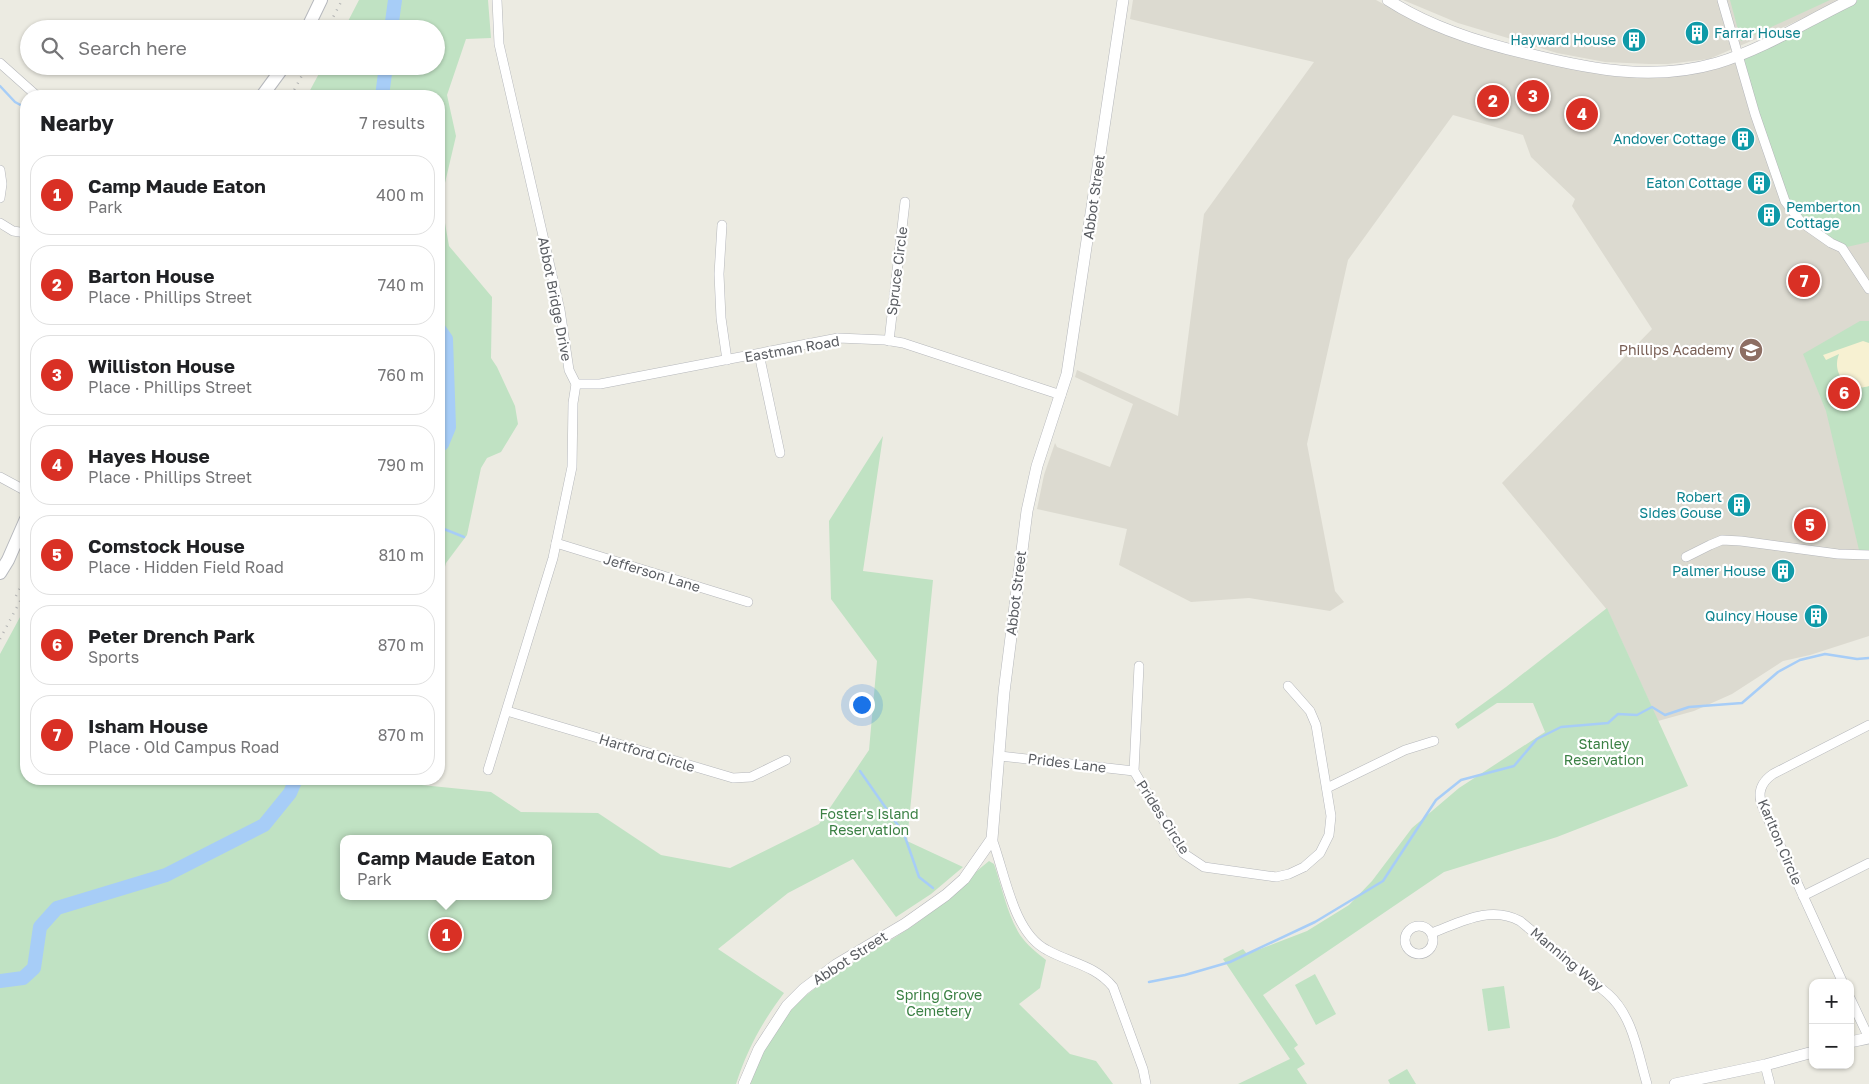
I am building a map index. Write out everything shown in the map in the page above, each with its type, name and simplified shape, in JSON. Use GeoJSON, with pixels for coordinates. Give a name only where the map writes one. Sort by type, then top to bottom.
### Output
{"type":"FeatureCollection","features":[{"type":"Feature","properties":{"kind":"main road"},"geometry":{"type":"LineString","coordinates":[[311,20],[321,0]]}},
{"type":"Feature","properties":{"kind":"main road"},"geometry":{"type":"LineString","coordinates":[[266,90],[277,75]]}},
{"type":"Feature","properties":{"kind":"main road"},"geometry":{"type":"LineString","coordinates":[[0,573],[20,533]]}},
{"type":"Feature","properties":{"kind":"street","name":"Abbot Bridge Drive"},"geometry":{"type":"LineString","coordinates":[[488,770],[556,543],[572,467],[573,403],[576,384],[569,370],[560,310],[499,44],[497,0]]}},
{"type":"Feature","properties":{"kind":"street","name":"Abbot Street"},"geometry":{"type":"LineString","coordinates":[[744,1084],[759,1049],[787,1006],[804,988],[836,965],[905,924],[946,895],[964,879],[992,839],[1008,651],[1027,511],[1039,458],[1067,374],[1123,0]]}},
{"type":"Feature","properties":{"kind":"street"},"geometry":{"type":"LineString","coordinates":[[1388,0],[1429,22],[1500,48],[1598,70],[1637,72],[1686,69],[1719,62],[1785,34],[1851,0]]}},
{"type":"Feature","properties":{"kind":"street"},"geometry":{"type":"LineString","coordinates":[[1722,0],[1755,114],[1785,201],[1801,222],[1831,243],[1842,248],[1869,289]]}},
{"type":"Feature","properties":{"kind":"street"},"geometry":{"type":"LineString","coordinates":[[0,63],[30,90]]}},
{"type":"Feature","properties":{"kind":"street"},"geometry":{"type":"LineString","coordinates":[[0,170],[2,184],[0,198]]}},
{"type":"Feature","properties":{"kind":"street","name":"Spruce Circle"},"geometry":{"type":"LineString","coordinates":[[889,341],[905,202]]}},
{"type":"Feature","properties":{"kind":"street"},"geometry":{"type":"LineString","coordinates":[[0,223],[13,231],[20,232]]}},
{"type":"Feature","properties":{"kind":"street"},"geometry":{"type":"LineString","coordinates":[[722,225],[719,283],[721,318],[727,360]]}},
{"type":"Feature","properties":{"kind":"street","name":"Eastman Road"},"geometry":{"type":"LineString","coordinates":[[576,384],[600,384],[838,338],[903,343],[1061,395]]}},
{"type":"Feature","properties":{"kind":"street"},"geometry":{"type":"LineString","coordinates":[[759,354],[780,452]]}},
{"type":"Feature","properties":{"kind":"street"},"geometry":{"type":"LineString","coordinates":[[0,477],[20,488]]}},
{"type":"Feature","properties":{"kind":"street"},"geometry":{"type":"LineString","coordinates":[[1686,557],[1722,540],[1838,554],[1869,555]]}},
{"type":"Feature","properties":{"kind":"street","name":"Jefferson Lane"},"geometry":{"type":"LineString","coordinates":[[556,543],[748,602]]}},
{"type":"Feature","properties":{"kind":"street","name":"Prides Circle"},"geometry":{"type":"LineString","coordinates":[[1139,666],[1134,771],[1183,853],[1204,867],[1276,877],[1289,874],[1304,867],[1320,853],[1329,835],[1331,816],[1316,725],[1310,711],[1288,686]]}},
{"type":"Feature","properties":{"kind":"street","name":"Hartford Circle"},"geometry":{"type":"LineString","coordinates":[[507,711],[733,778],[751,777],[786,760]]}},
{"type":"Feature","properties":{"kind":"street","name":"Karlton Circle"},"geometry":{"type":"LineString","coordinates":[[1841,979],[1763,808],[1760,788],[1765,780],[1773,774],[1869,725]]}},
{"type":"Feature","properties":{"kind":"street"},"geometry":{"type":"LineString","coordinates":[[1326,788],[1405,750],[1434,741]]}},
{"type":"Feature","properties":{"kind":"street","name":"Prides Lane"},"geometry":{"type":"LineString","coordinates":[[1000,756],[1134,771]]}},
{"type":"Feature","properties":{"kind":"street"},"geometry":{"type":"LineString","coordinates":[[992,839],[1020,922],[1032,939],[1046,950],[1097,972],[1106,978],[1113,987],[1143,1068],[1146,1084]]}},
{"type":"Feature","properties":{"kind":"street"},"geometry":{"type":"LineString","coordinates":[[1803,896],[1869,863]]}},
{"type":"Feature","properties":{"kind":"street","name":"Manning Way"},"geometry":{"type":"LineString","coordinates":[[1432,933],[1472,917],[1486,914],[1506,915],[1520,921],[1608,994],[1620,1007],[1628,1023],[1647,1084]]}},
{"type":"Feature","properties":{"kind":"street"},"geometry":{"type":"LineString","coordinates":[[1854,1006],[1869,1038],[1854,1041]]}},
{"type":"Feature","properties":{"kind":"street"},"geometry":{"type":"LineString","coordinates":[[1675,1084],[1765,1065],[1809,1053]]}},
{"type":"Feature","properties":{"kind":"street"},"geometry":{"type":"LineString","coordinates":[[1765,1065],[1770,1084]]}},
{"type":"Feature","properties":{"kind":"shaded area","name":"Phillips Academy"},"geometry":{"type":"Polygon","coordinates":[[[1133,0],[1376,0],[1413,20],[1538,60],[1684,73],[1869,0],[1869,636],[1810,655],[1783,661],[1732,694],[1694,711],[1658,721],[1608,611],[1502,483],[1652,329],[1572,206],[1575,199],[1531,157],[1523,135],[1453,115],[1348,260],[1307,444],[1335,591],[1344,602],[1330,611],[1249,598],[1191,602],[1119,565],[1127,529],[1037,509],[1044,475],[1055,443],[1057,447],[1110,467],[1133,404],[1075,377],[1077,370],[1178,416],[1204,214],[1314,62],[1130,19],[1133,0]]]}},
{"type":"Feature","properties":{"kind":"shaded area"},"geometry":{"type":"Polygon","coordinates":[[[1403,0],[1841,0],[1709,59],[1668,64],[1649,64],[1605,62],[1557,53],[1458,23],[1403,0]]]}},
{"type":"Feature","properties":{"kind":"green space"},"geometry":{"type":"Polygon","coordinates":[[[359,0],[488,0],[491,38],[466,39],[447,95],[456,136],[445,183],[445,90],[310,90],[318,75],[445,75],[445,20],[349,20],[359,0]]]}},
{"type":"Feature","properties":{"kind":"green space"},"geometry":{"type":"Polygon","coordinates":[[[1730,0],[1830,0],[1741,41],[1730,0]]]}},
{"type":"Feature","properties":{"kind":"green space"},"geometry":{"type":"Polygon","coordinates":[[[1853,0],[1869,0],[1869,242],[1842,248],[1824,238],[1785,201],[1738,55],[1853,0]]]}},
{"type":"Feature","properties":{"kind":"green space"},"geometry":{"type":"Polygon","coordinates":[[[445,223],[449,246],[492,297],[491,358],[515,406],[518,424],[501,452],[487,458],[481,468],[467,535],[445,567],[445,223]]]}},
{"type":"Feature","properties":{"kind":"green space"},"geometry":{"type":"Polygon","coordinates":[[[1860,321],[1869,321],[1869,550],[1859,550],[1826,411],[1803,354],[1860,321]]]}},
{"type":"Feature","properties":{"kind":"green space","name":"Foster's Island Reservation"},"geometry":{"type":"Polygon","coordinates":[[[883,436],[863,571],[933,580],[907,841],[963,867],[931,894],[896,917],[853,859],[788,893],[718,949],[784,993],[756,1037],[736,1084],[0,1084],[0,654],[20,617],[20,785],[422,785],[491,792],[521,812],[598,813],[661,855],[730,868],[819,824],[869,750],[877,661],[831,599],[829,521],[883,436]]]}},
{"type":"Feature","properties":{"kind":"green space","name":"Stanley Reservation"},"geometry":{"type":"Polygon","coordinates":[[[1607,608],[1688,786],[1557,837],[1444,872],[1263,995],[1298,1045],[1294,1048],[1305,1064],[1297,1069],[1307,1084],[1238,1084],[1290,1059],[1223,959],[1243,949],[1247,954],[1307,931],[1349,905],[1372,881],[1412,828],[1459,788],[1545,732],[1533,703],[1497,703],[1458,729],[1455,724],[1506,687],[1607,608]]]}},
{"type":"Feature","properties":{"kind":"green space","name":"Spring Grove Cemetery"},"geometry":{"type":"Polygon","coordinates":[[[989,861],[994,864],[1015,927],[1029,945],[1046,960],[1040,988],[1019,1004],[1070,1054],[1096,1061],[1113,1084],[749,1084],[773,1035],[799,1002],[833,976],[919,922],[989,861]]]}},
{"type":"Feature","properties":{"kind":"green space"},"geometry":{"type":"Polygon","coordinates":[[[1315,974],[1336,1014],[1316,1025],[1295,985],[1315,974]]]}},
{"type":"Feature","properties":{"kind":"green space"},"geometry":{"type":"Polygon","coordinates":[[[1504,986],[1510,1028],[1488,1031],[1482,989],[1504,986]]]}},
{"type":"Feature","properties":{"kind":"green space"},"geometry":{"type":"Polygon","coordinates":[[[1407,1069],[1416,1084],[1390,1084],[1388,1080],[1407,1069]]]}},
{"type":"Feature","properties":{"kind":"sand"},"geometry":{"type":"Polygon","coordinates":[[[1863,341],[1869,343],[1869,386],[1854,387],[1839,375],[1837,361],[1839,354],[1826,360],[1823,355],[1863,341]]]}},
{"type":"Feature","properties":{"kind":"waterway"},"geometry":{"type":"LineString","coordinates":[[392,20],[395,0]]}},
{"type":"Feature","properties":{"kind":"waterway"},"geometry":{"type":"LineString","coordinates":[[383,90],[385,75]]}},
{"type":"Feature","properties":{"kind":"waterway"},"geometry":{"type":"LineString","coordinates":[[0,86],[20,105]]}},
{"type":"Feature","properties":{"kind":"waterway"},"geometry":{"type":"LineString","coordinates":[[445,338],[449,427],[445,437]]}},
{"type":"Feature","properties":{"kind":"waterway"},"geometry":{"type":"LineString","coordinates":[[445,529],[464,537]]}},
{"type":"Feature","properties":{"kind":"waterway"},"geometry":{"type":"LineString","coordinates":[[1149,982],[1185,975],[1230,962],[1315,922],[1383,881],[1436,800],[1461,780],[1514,766],[1537,739],[1561,727],[1608,723],[1618,714],[1637,715],[1652,707],[1665,715],[1689,707],[1742,703],[1778,672],[1800,660],[1825,654],[1857,659],[1869,658]]}},
{"type":"Feature","properties":{"kind":"waterway"},"geometry":{"type":"LineString","coordinates":[[860,771],[904,834],[919,877],[933,888]]}},
{"type":"Feature","properties":{"kind":"waterway"},"geometry":{"type":"LineString","coordinates":[[0,981],[23,978],[34,968],[40,927],[57,908],[166,875],[264,825],[290,793],[293,785]]}},
{"type":"Feature","properties":{"kind":"railway"},"geometry":{"type":"LineString","coordinates":[[332,20],[342,0]]}},
{"type":"Feature","properties":{"kind":"railway"},"geometry":{"type":"LineString","coordinates":[[294,90],[302,75]]}},
{"type":"Feature","properties":{"kind":"railway"},"geometry":{"type":"LineString","coordinates":[[16,596],[20,588]]}},
{"type":"Feature","properties":{"kind":"railway"},"geometry":{"type":"LineString","coordinates":[[0,639],[20,601]]}},
{"type":"Feature","properties":{"kind":"place","name":"Farrar House"},"geometry":{"type":"Point","coordinates":[1697,33]}},
{"type":"Feature","properties":{"kind":"place","name":"Hayward House"},"geometry":{"type":"Point","coordinates":[1634,40]}},
{"type":"Feature","properties":{"kind":"place","name":"Williston House"},"geometry":{"type":"Point","coordinates":[1533,96]}},
{"type":"Feature","properties":{"kind":"place","name":"Barton House"},"geometry":{"type":"Point","coordinates":[1493,101]}},
{"type":"Feature","properties":{"kind":"place","name":"Hayes House"},"geometry":{"type":"Point","coordinates":[1582,114]}},
{"type":"Feature","properties":{"kind":"place","name":"Andover Cottage"},"geometry":{"type":"Point","coordinates":[1743,139]}},
{"type":"Feature","properties":{"kind":"place","name":"Eaton Cottage"},"geometry":{"type":"Point","coordinates":[1759,183]}},
{"type":"Feature","properties":{"kind":"place","name":"Pemberton Cottage"},"geometry":{"type":"Point","coordinates":[1769,215]}},
{"type":"Feature","properties":{"kind":"place","name":"Isham House"},"geometry":{"type":"Point","coordinates":[1804,281]}},
{"type":"Feature","properties":{"kind":"place","name":"Phillips Academy"},"geometry":{"type":"Point","coordinates":[1751,350]}},
{"type":"Feature","properties":{"kind":"place","name":"Peter Drench Park"},"geometry":{"type":"Point","coordinates":[1844,393]}},
{"type":"Feature","properties":{"kind":"place","name":"Robert Sides Gouse"},"geometry":{"type":"Point","coordinates":[1739,505]}},
{"type":"Feature","properties":{"kind":"place","name":"Comstock House"},"geometry":{"type":"Point","coordinates":[1810,525]}},
{"type":"Feature","properties":{"kind":"place","name":"Palmer House"},"geometry":{"type":"Point","coordinates":[1783,571]}},
{"type":"Feature","properties":{"kind":"place","name":"Quincy House"},"geometry":{"type":"Point","coordinates":[1816,616]}},
{"type":"Feature","properties":{"kind":"place","name":"Camp Maude Eaton"},"geometry":{"type":"Point","coordinates":[446,935]}}]}
